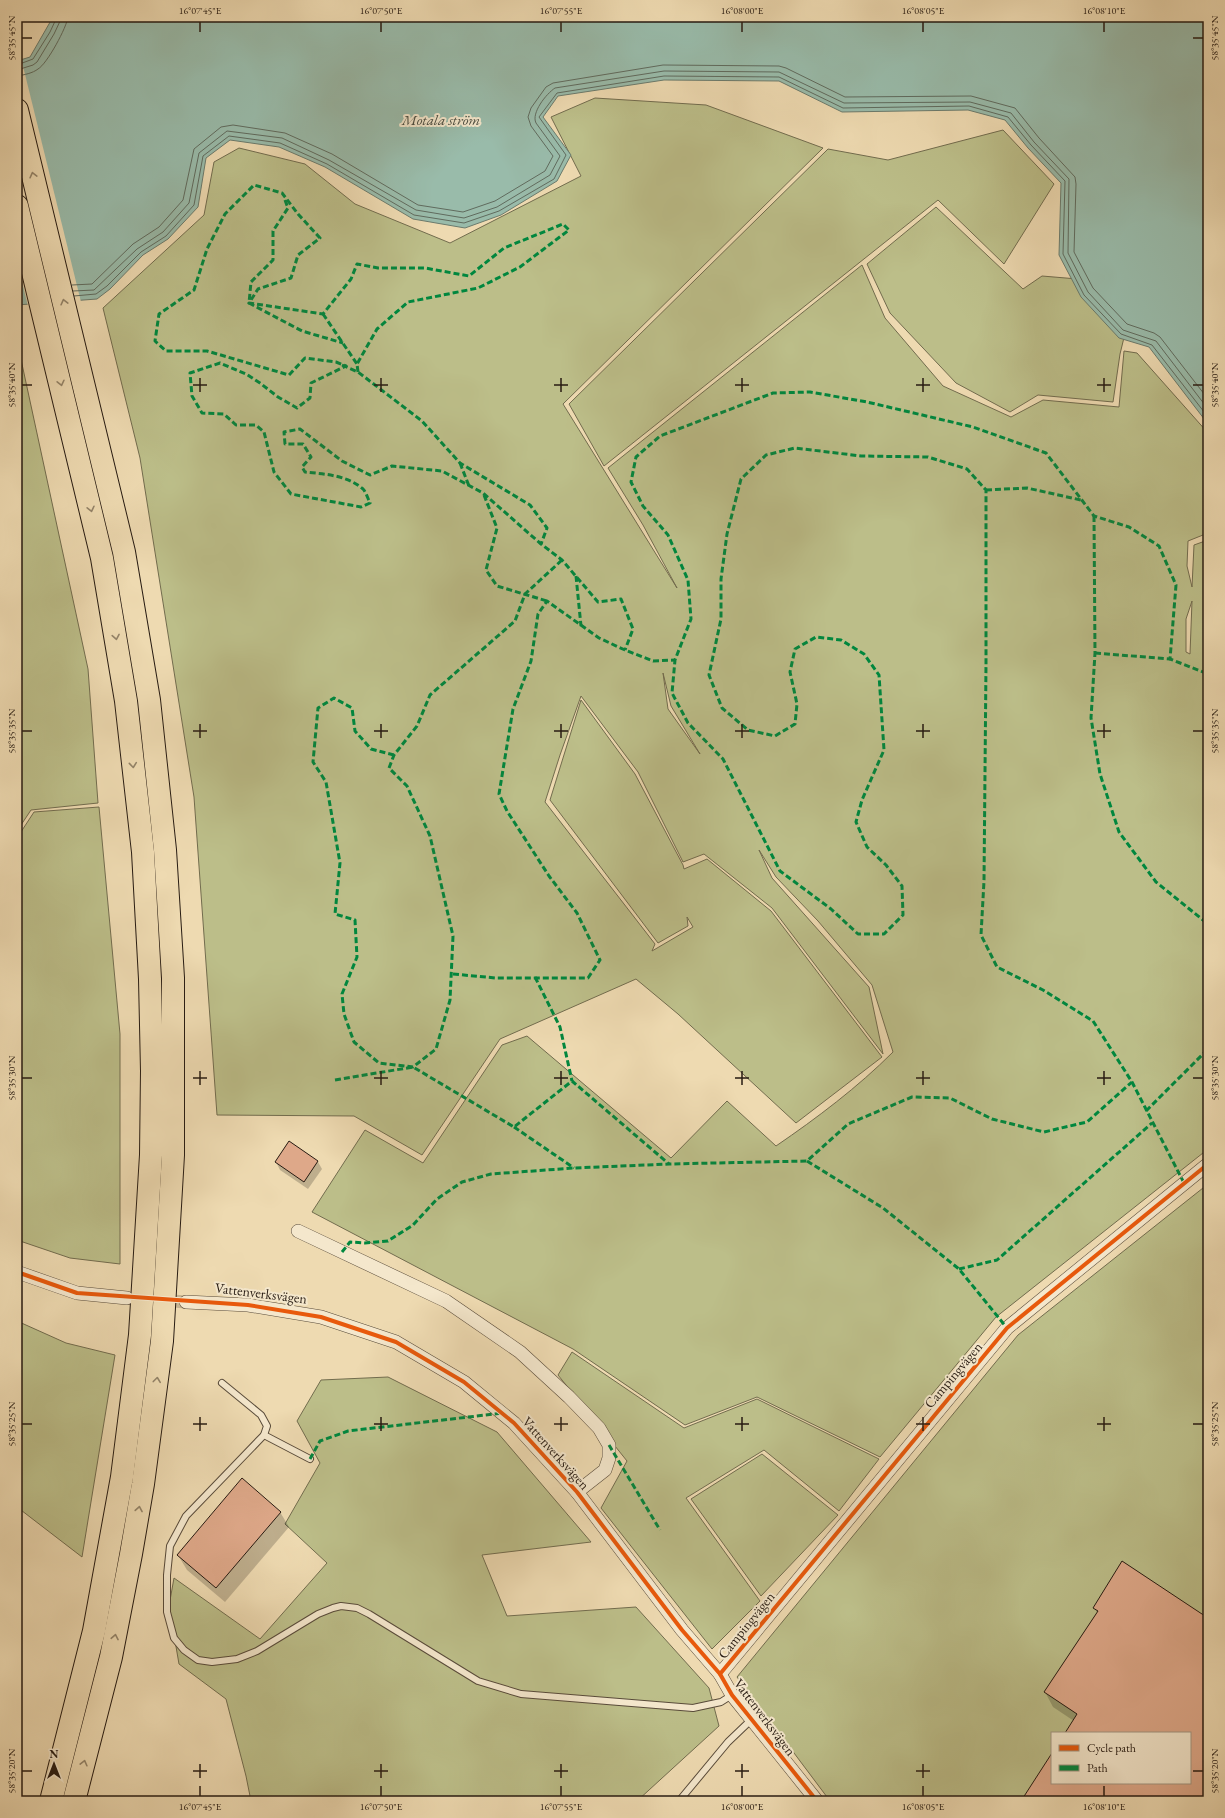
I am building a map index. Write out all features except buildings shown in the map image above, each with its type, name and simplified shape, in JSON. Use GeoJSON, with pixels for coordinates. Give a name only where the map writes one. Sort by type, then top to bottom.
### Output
{"type":"FeatureCollection","features":[{"type":"Feature","properties":{"kind":"highway"},"geometry":{"type":"LineString","coordinates":[[17,110],[124,552],[149,700],[165,850],[172,978],[174,1069],[173,1155],[162,1342],[143,1484],[111,1656],[74,1801]]}},
{"type":"Feature","properties":{"kind":"highway"},"geometry":{"type":"LineString","coordinates":[[17,206],[52,345],[102,558],[126,701],[143,852],[150,979],[152,1079],[151,1155],[140,1335],[122,1477],[94,1631],[51,1801]]}},
{"type":"Feature","properties":{"kind":"street","name":"Campingvägen"},"geometry":{"type":"LineString","coordinates":[[720,1674],[1007,1328],[1208,1164]]}},
{"type":"Feature","properties":{"kind":"street"},"geometry":{"type":"LineString","coordinates":[[298,1231],[446,1301],[520,1352],[569,1397],[599,1428],[609,1445],[609,1458],[605,1470],[577,1492]]}},
{"type":"Feature","properties":{"kind":"street"},"geometry":{"type":"LineString","coordinates":[[17,1272],[77,1293],[128,1298]]}},
{"type":"Feature","properties":{"kind":"street","name":"Vattenverksvägen"},"geometry":{"type":"LineString","coordinates":[[186,1302],[248,1305],[321,1317],[396,1342],[464,1382],[514,1423],[577,1492],[682,1630],[720,1674],[732,1695],[751,1720],[817,1801]]}},
{"type":"Feature","properties":{"kind":"lane"},"geometry":{"type":"LineString","coordinates":[[222,1383],[261,1415],[267,1426],[264,1435],[186,1516],[170,1546],[167,1575],[167,1612],[174,1638],[184,1650],[198,1660],[212,1662],[237,1659],[257,1651],[318,1614],[341,1606],[357,1608],[369,1614],[478,1681],[521,1694],[693,1708],[721,1702],[732,1695]]}},
{"type":"Feature","properties":{"kind":"lane"},"geometry":{"type":"LineString","coordinates":[[264,1435],[310,1459]]}},
{"type":"Feature","properties":{"kind":"lane"},"geometry":{"type":"LineString","coordinates":[[679,1801],[728,1742],[751,1720]]}},
{"type":"Feature","properties":{"kind":"green space"},"geometry":{"type":"Polygon","coordinates":[[[595,98],[706,105],[823,148],[563,404],[677,588],[643,525],[608,468],[862,265],[885,318],[943,386],[1011,417],[1043,400],[1119,407],[1124,351],[1137,353],[1208,433],[1208,533],[1188,541],[1187,566],[1192,587],[1194,545],[1208,540],[1208,1149],[996,1317],[880,1457],[757,1397],[685,1425],[573,1349],[312,1212],[365,1130],[423,1163],[502,1045],[527,1036],[671,1158],[727,1101],[776,1146],[837,1102],[866,1078],[893,1052],[872,985],[818,921],[776,877],[759,850],[772,878],[869,987],[883,1054],[772,908],[704,854],[683,862],[638,772],[581,696],[545,802],[655,944],[652,951],[693,927],[687,917],[688,926],[658,943],[550,800],[581,700],[635,774],[684,869],[707,859],[771,911],[882,1057],[796,1123],[678,1014],[636,979],[500,1039],[422,1155],[354,1116],[217,1115],[194,797],[140,458],[103,308],[204,215],[214,162],[239,148],[305,164],[355,204],[450,243],[581,176],[551,117],[595,98]],[[1192,601],[1186,619],[1186,652],[1190,654],[1192,601]],[[663,673],[668,709],[700,754],[671,706],[663,673]]]}},
{"type":"Feature","properties":{"kind":"green space"},"geometry":{"type":"Polygon","coordinates":[[[1003,130],[1054,184],[1004,264],[938,200],[604,466],[569,404],[828,149],[888,160],[1003,130]]]}},
{"type":"Feature","properties":{"kind":"green space"},"geometry":{"type":"Polygon","coordinates":[[[936,207],[1023,289],[1042,276],[1137,284],[1120,354],[1113,402],[1038,395],[1010,412],[956,383],[890,313],[867,264],[936,207]]]}},
{"type":"Feature","properties":{"kind":"green space"},"geometry":{"type":"Polygon","coordinates":[[[17,341],[88,669],[98,803],[31,810],[17,831],[17,341]]]}},
{"type":"Feature","properties":{"kind":"green space"},"geometry":{"type":"Polygon","coordinates":[[[99,807],[120,1034],[120,1264],[70,1258],[17,1240],[17,838],[34,812],[99,807]]]}},
{"type":"Feature","properties":{"kind":"green space"},"geometry":{"type":"Polygon","coordinates":[[[1208,1184],[1208,1801],[830,1801],[737,1677],[1018,1335],[1208,1184]]]}},
{"type":"Feature","properties":{"kind":"green space"},"geometry":{"type":"Polygon","coordinates":[[[17,1321],[66,1343],[115,1355],[82,1557],[17,1507],[17,1321]]]}},
{"type":"Feature","properties":{"kind":"green space"},"geometry":{"type":"Polygon","coordinates":[[[572,1352],[684,1428],[757,1399],[879,1459],[839,1511],[764,1450],[686,1498],[760,1601],[712,1649],[601,1508],[627,1461],[558,1375],[572,1352]]]}},
{"type":"Feature","properties":{"kind":"green space"},"geometry":{"type":"Polygon","coordinates":[[[388,1377],[497,1432],[591,1542],[482,1555],[507,1616],[636,1607],[709,1688],[719,1726],[637,1801],[251,1801],[226,1699],[179,1664],[169,1606],[174,1578],[260,1639],[327,1563],[285,1524],[320,1463],[297,1421],[321,1380],[388,1377]]]}},
{"type":"Feature","properties":{"kind":"green space"},"geometry":{"type":"Polygon","coordinates":[[[762,1454],[838,1515],[761,1596],[691,1499],[762,1454]]]}},
{"type":"Feature","properties":{"kind":"water","name":"Motala ström"},"geometry":{"type":"Polygon","coordinates":[[[53,17],[1208,17],[1208,424],[1149,347],[1119,338],[1081,297],[1059,255],[1061,183],[1028,148],[1005,120],[968,110],[842,112],[779,81],[664,80],[558,96],[543,117],[571,155],[557,181],[501,215],[465,228],[413,219],[325,167],[279,147],[230,140],[206,158],[198,207],[168,239],[143,255],[110,289],[97,299],[17,305],[17,61],[30,57],[53,17]]]}},
{"type":"Feature","properties":{"kind":"pier"},"geometry":{"type":"Polygon","coordinates":[[[21,58],[81,302],[28,306],[17,262],[17,59],[21,58]]]}},
{"type":"Feature","properties":{"kind":"tunnel"},"geometry":{"type":"LineString","coordinates":[[157,1300],[186,1302]]}},
{"type":"Feature","properties":{"kind":"marked path"},"geometry":{"type":"LineString","coordinates":[[358,372],[357,364],[377,329],[408,302],[478,288],[520,267],[569,230],[563,224],[504,248],[469,276],[425,268],[378,268],[357,264],[351,279],[323,314],[249,303],[258,289],[291,278],[298,255],[320,238],[298,214],[282,193],[254,185],[225,214],[207,249],[194,290],[159,314],[155,341],[166,351],[207,351],[289,375],[305,358],[336,362],[346,366],[311,383],[310,398],[297,408],[278,397],[246,374],[220,363],[190,373],[192,396],[202,413],[224,414],[236,425],[256,425],[264,432],[274,472],[291,494],[361,507],[370,503],[363,489],[357,484],[335,476],[305,472],[302,467],[311,457],[303,444],[285,444],[284,432],[300,429],[342,461],[370,475],[392,466],[442,471],[483,493],[541,544],[562,560],[598,602],[621,599],[633,629],[625,650]]}},
{"type":"Feature","properties":{"kind":"marked path"},"geometry":{"type":"LineString","coordinates":[[285,200],[288,208],[273,231],[273,260],[251,282],[249,303],[302,331],[343,343]]}},
{"type":"Feature","properties":{"kind":"marked path"},"geometry":{"type":"LineString","coordinates":[[323,314],[357,364]]}},
{"type":"Feature","properties":{"kind":"marked path"},"geometry":{"type":"LineString","coordinates":[[342,365],[358,372],[422,421],[460,463],[530,505],[547,528],[541,544]]}},
{"type":"Feature","properties":{"kind":"marked path"},"geometry":{"type":"LineString","coordinates":[[1184,1183],[1132,1082],[1093,1021],[1043,990],[997,967],[981,935],[984,881],[986,490],[967,469],[928,457],[861,456],[795,448],[766,455],[741,479],[727,534],[721,579],[721,619],[709,675],[722,708],[748,730],[775,736],[795,724],[797,704],[790,672],[795,649],[816,637],[841,640],[864,654],[879,675],[884,750],[862,800],[856,822],[867,847],[886,865],[902,886],[903,915],[884,934],[858,934],[831,909],[780,871],[723,759],[688,723],[672,693],[675,660],[691,619],[688,580],[668,535],[643,506],[631,482],[636,457],[660,436],[773,393],[810,392],[867,402],[973,427],[1046,453],[1094,516],[1129,527],[1159,546],[1176,585],[1170,659],[1208,674]]}},
{"type":"Feature","properties":{"kind":"marked path"},"geometry":{"type":"LineString","coordinates":[[460,463],[469,486]]}},
{"type":"Feature","properties":{"kind":"marked path"},"geometry":{"type":"LineString","coordinates":[[986,490],[1027,488],[1081,500]]}},
{"type":"Feature","properties":{"kind":"marked path"},"geometry":{"type":"LineString","coordinates":[[484,495],[497,528],[486,570],[497,586],[547,601]]}},
{"type":"Feature","properties":{"kind":"marked path"},"geometry":{"type":"LineString","coordinates":[[1094,516],[1095,653],[1091,718],[1100,774],[1119,832],[1156,882],[1208,924]]}},
{"type":"Feature","properties":{"kind":"marked path"},"geometry":{"type":"LineString","coordinates":[[394,755],[371,749],[355,731],[352,708],[334,698],[318,708],[313,762],[326,782],[340,863],[335,914],[355,920],[357,957],[342,994],[344,1014],[354,1042],[379,1063],[413,1067],[436,1049],[450,1000],[453,936],[430,836],[407,786],[389,768],[394,755],[417,726],[430,695],[515,621],[525,594],[562,560]]}},
{"type":"Feature","properties":{"kind":"marked path"},"geometry":{"type":"LineString","coordinates":[[576,576],[581,626]]}},
{"type":"Feature","properties":{"kind":"marked path"},"geometry":{"type":"LineString","coordinates":[[453,974],[496,978],[588,978],[600,960],[577,913],[549,876],[507,811],[499,794],[513,709],[531,661],[538,614],[547,601],[599,638],[625,650],[653,661],[675,660]]}},
{"type":"Feature","properties":{"kind":"marked path"},"geometry":{"type":"LineString","coordinates":[[1095,653],[1170,659]]}},
{"type":"Feature","properties":{"kind":"marked path"},"geometry":{"type":"LineString","coordinates":[[535,977],[560,1027],[572,1081]]}},
{"type":"Feature","properties":{"kind":"marked path"},"geometry":{"type":"LineString","coordinates":[[1146,1111],[1208,1049]]}},
{"type":"Feature","properties":{"kind":"marked path"},"geometry":{"type":"LineString","coordinates":[[335,1080],[413,1067],[514,1127],[572,1081],[669,1164]]}},
{"type":"Feature","properties":{"kind":"marked path"},"geometry":{"type":"LineString","coordinates":[[342,1252],[350,1242],[365,1243],[388,1241],[413,1225],[437,1199],[462,1182],[491,1174],[574,1168],[669,1164],[807,1161],[848,1124],[912,1097],[950,1098],[992,1119],[1044,1132],[1087,1122],[1132,1082]]}},
{"type":"Feature","properties":{"kind":"marked path"},"geometry":{"type":"LineString","coordinates":[[959,1269],[997,1260],[1152,1123]]}},
{"type":"Feature","properties":{"kind":"marked path"},"geometry":{"type":"LineString","coordinates":[[514,1127],[574,1168]]}},
{"type":"Feature","properties":{"kind":"marked path"},"geometry":{"type":"LineString","coordinates":[[807,1161],[883,1208],[959,1269],[1007,1328]]}},
{"type":"Feature","properties":{"kind":"marked path"},"geometry":{"type":"LineString","coordinates":[[310,1459],[320,1441],[348,1431],[503,1413]]}},
{"type":"Feature","properties":{"kind":"marked path"},"geometry":{"type":"LineString","coordinates":[[609,1445],[660,1530]]}},
{"type":"Feature","properties":{"kind":"cycle path"},"geometry":{"type":"LineString","coordinates":[[720,1674],[1007,1328],[1208,1164]]}},
{"type":"Feature","properties":{"kind":"cycle path"},"geometry":{"type":"LineString","coordinates":[[17,1272],[77,1293],[248,1305],[321,1317],[396,1342],[464,1382],[514,1423],[577,1492],[682,1630],[720,1674],[732,1695],[817,1801]]}}]}
